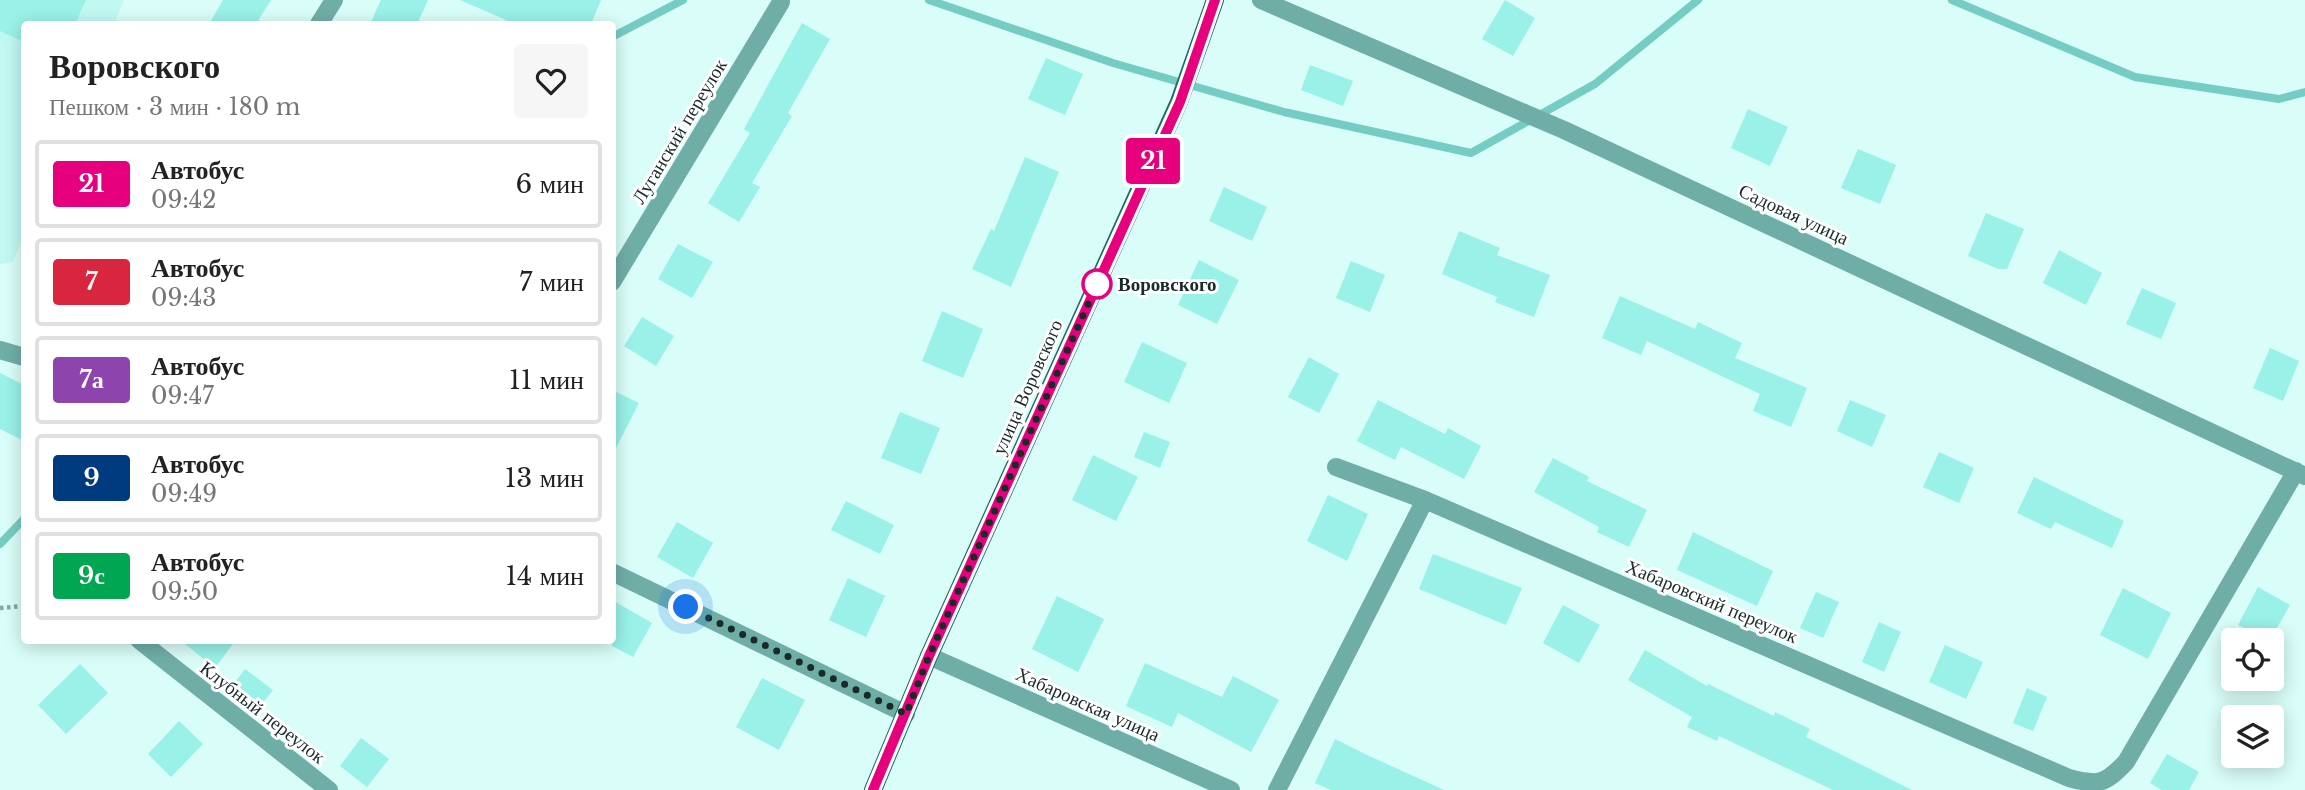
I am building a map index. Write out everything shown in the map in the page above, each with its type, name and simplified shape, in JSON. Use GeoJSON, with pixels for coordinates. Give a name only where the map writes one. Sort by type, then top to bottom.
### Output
{"type":"FeatureCollection","features":[{"type":"Feature","properties":{"kind":"main road","name":"улица Воровского"},"geometry":{"type":"LineString","coordinates":[[873,790],[929,656],[1180,102],[1215,0]]}},
{"type":"Feature","properties":{"kind":"street"},"geometry":{"type":"LineString","coordinates":[[321,21],[334,0]]}},
{"type":"Feature","properties":{"kind":"street","name":"Садовая улица"},"geometry":{"type":"LineString","coordinates":[[1261,0],[1516,108],[2300,473]]}},
{"type":"Feature","properties":{"kind":"street","name":"Луганский переулок"},"geometry":{"type":"LineString","coordinates":[[616,275],[781,2]]}},
{"type":"Feature","properties":{"kind":"street"},"geometry":{"type":"LineString","coordinates":[[0,350],[21,357]]}},
{"type":"Feature","properties":{"kind":"street","name":"Хабаровский переулок"},"geometry":{"type":"LineString","coordinates":[[1336,467],[1425,500],[2069,778],[2089,783],[2107,781],[2126,762],[2300,473]]}},
{"type":"Feature","properties":{"kind":"street"},"geometry":{"type":"LineString","coordinates":[[1277,790],[1425,500]]}},
{"type":"Feature","properties":{"kind":"street"},"geometry":{"type":"LineString","coordinates":[[616,574],[906,714]]}},
{"type":"Feature","properties":{"kind":"street","name":"Клубный переулок"},"geometry":{"type":"LineString","coordinates":[[144,644],[329,790]]}},
{"type":"Feature","properties":{"kind":"street","name":"Хабаровская улица"},"geometry":{"type":"LineString","coordinates":[[929,656],[1231,790]]}},
{"type":"Feature","properties":{"kind":"path"},"geometry":{"type":"LineString","coordinates":[[0,608],[21,606]]}},
{"type":"Feature","properties":{"kind":"shaded area"},"geometry":{"type":"Polygon","coordinates":[[[0,0],[124,0],[115,21],[21,21],[21,242],[13,262],[0,264],[0,0]]]}},
{"type":"Feature","properties":{"kind":"building"},"geometry":{"type":"Polygon","coordinates":[[[0,0],[86,0],[76,21],[21,21],[21,41],[0,31],[0,0]]]}},
{"type":"Feature","properties":{"kind":"building"},"geometry":{"type":"Polygon","coordinates":[[[223,0],[271,0],[258,21],[211,21],[223,0]]]}},
{"type":"Feature","properties":{"kind":"building"},"geometry":{"type":"Polygon","coordinates":[[[381,0],[428,0],[418,21],[371,21],[381,0]]]}},
{"type":"Feature","properties":{"kind":"building"},"geometry":{"type":"Polygon","coordinates":[[[460,0],[601,0],[592,21],[508,21],[460,0]]]}},
{"type":"Feature","properties":{"kind":"building"},"geometry":{"type":"Polygon","coordinates":[[[1505,0],[1535,18],[1513,56],[1482,39],[1505,0]]]}},
{"type":"Feature","properties":{"kind":"building"},"geometry":{"type":"Polygon","coordinates":[[[802,23],[830,39],[788,113],[792,116],[752,183],[760,187],[739,222],[708,203],[750,133],[744,129],[802,23]]]}},
{"type":"Feature","properties":{"kind":"building"},"geometry":{"type":"Polygon","coordinates":[[[1046,58],[1083,74],[1065,115],[1028,99],[1046,58]]]}},
{"type":"Feature","properties":{"kind":"building"},"geometry":{"type":"Polygon","coordinates":[[[1310,65],[1353,81],[1343,106],[1301,90],[1310,65]]]}},
{"type":"Feature","properties":{"kind":"building"},"geometry":{"type":"Polygon","coordinates":[[[1748,109],[1788,127],[1770,166],[1731,148],[1748,109]]]}},
{"type":"Feature","properties":{"kind":"building"},"geometry":{"type":"Polygon","coordinates":[[[1858,149],[1896,165],[1880,204],[1841,188],[1858,149]]]}},
{"type":"Feature","properties":{"kind":"building"},"geometry":{"type":"Polygon","coordinates":[[[1025,157],[1059,172],[1011,287],[972,269],[991,229],[994,231],[1025,157]]]}},
{"type":"Feature","properties":{"kind":"building"},"geometry":{"type":"Polygon","coordinates":[[[1224,187],[1267,207],[1252,241],[1209,221],[1224,187]]]}},
{"type":"Feature","properties":{"kind":"building"},"geometry":{"type":"Polygon","coordinates":[[[1986,213],[2024,229],[2007,269],[1998,269],[1968,256],[1986,213]]]}},
{"type":"Feature","properties":{"kind":"building"},"geometry":{"type":"Polygon","coordinates":[[[1459,231],[1500,248],[1497,255],[1550,275],[1534,317],[1495,302],[1497,297],[1442,274],[1459,231]]]}},
{"type":"Feature","properties":{"kind":"building"},"geometry":{"type":"Polygon","coordinates":[[[678,244],[713,262],[692,298],[658,279],[678,244]]]}},
{"type":"Feature","properties":{"kind":"building"},"geometry":{"type":"Polygon","coordinates":[[[2059,250],[2102,273],[2086,305],[2043,283],[2059,250]]]}},
{"type":"Feature","properties":{"kind":"building"},"geometry":{"type":"Polygon","coordinates":[[[1199,260],[1239,280],[1217,324],[1178,305],[1199,260]]]}},
{"type":"Feature","properties":{"kind":"building"},"geometry":{"type":"Polygon","coordinates":[[[1351,261],[1385,275],[1370,312],[1336,298],[1351,261]]]}},
{"type":"Feature","properties":{"kind":"building"},"geometry":{"type":"Polygon","coordinates":[[[2142,288],[2176,303],[2161,339],[2126,324],[2142,288]]]}},
{"type":"Feature","properties":{"kind":"building"},"geometry":{"type":"Polygon","coordinates":[[[1620,296],[1695,329],[1698,322],[1742,343],[1735,358],[1807,388],[1791,427],[1753,411],[1760,394],[1647,341],[1641,355],[1602,338],[1620,296]]]}},
{"type":"Feature","properties":{"kind":"building"},"geometry":{"type":"Polygon","coordinates":[[[942,311],[983,329],[963,378],[922,361],[942,311]]]}},
{"type":"Feature","properties":{"kind":"building"},"geometry":{"type":"Polygon","coordinates":[[[642,317],[674,336],[656,366],[624,346],[642,317]]]}},
{"type":"Feature","properties":{"kind":"building"},"geometry":{"type":"Polygon","coordinates":[[[1142,342],[1187,363],[1169,403],[1124,382],[1142,342]]]}},
{"type":"Feature","properties":{"kind":"building"},"geometry":{"type":"Polygon","coordinates":[[[2270,348],[2299,361],[2283,401],[2253,388],[2270,348]]]}},
{"type":"Feature","properties":{"kind":"building"},"geometry":{"type":"Polygon","coordinates":[[[1309,357],[1339,374],[1319,413],[1288,397],[1309,357]]]}},
{"type":"Feature","properties":{"kind":"building"},"geometry":{"type":"Polygon","coordinates":[[[0,373],[21,384],[21,440],[0,429],[0,373]]]}},
{"type":"Feature","properties":{"kind":"building"},"geometry":{"type":"Polygon","coordinates":[[[616,392],[639,403],[616,448],[616,392]]]}},
{"type":"Feature","properties":{"kind":"building"},"geometry":{"type":"Polygon","coordinates":[[[1378,400],[1445,434],[1448,428],[1481,446],[1464,479],[1401,447],[1395,460],[1357,441],[1378,400]]]}},
{"type":"Feature","properties":{"kind":"building"},"geometry":{"type":"Polygon","coordinates":[[[1850,400],[1886,415],[1872,447],[1837,431],[1850,400]]]}},
{"type":"Feature","properties":{"kind":"building"},"geometry":{"type":"Polygon","coordinates":[[[900,412],[940,428],[921,474],[881,458],[900,412]]]}},
{"type":"Feature","properties":{"kind":"building"},"geometry":{"type":"Polygon","coordinates":[[[1144,432],[1170,442],[1160,468],[1134,457],[1144,432]]]}},
{"type":"Feature","properties":{"kind":"building"},"geometry":{"type":"Polygon","coordinates":[[[1939,452],[1974,468],[1959,503],[1923,487],[1939,452]]]}},
{"type":"Feature","properties":{"kind":"building"},"geometry":{"type":"Polygon","coordinates":[[[1093,455],[1138,477],[1116,521],[1072,500],[1093,455]]]}},
{"type":"Feature","properties":{"kind":"building"},"geometry":{"type":"Polygon","coordinates":[[[1553,458],[1589,477],[1587,481],[1647,510],[1629,547],[1597,532],[1599,527],[1534,492],[1553,458]]]}},
{"type":"Feature","properties":{"kind":"building"},"geometry":{"type":"Polygon","coordinates":[[[2034,477],[2124,521],[2112,548],[2055,522],[2051,529],[2017,513],[2034,477]]]}},
{"type":"Feature","properties":{"kind":"building"},"geometry":{"type":"Polygon","coordinates":[[[1328,495],[1368,514],[1347,561],[1307,541],[1328,495]]]}},
{"type":"Feature","properties":{"kind":"building"},"geometry":{"type":"Polygon","coordinates":[[[846,501],[894,525],[880,554],[831,530],[846,501]]]}},
{"type":"Feature","properties":{"kind":"building"},"geometry":{"type":"Polygon","coordinates":[[[677,522],[713,543],[693,578],[657,557],[677,522]]]}},
{"type":"Feature","properties":{"kind":"building"},"geometry":{"type":"Polygon","coordinates":[[[1693,532],[1773,571],[1757,606],[1677,570],[1693,532]]]}},
{"type":"Feature","properties":{"kind":"building"},"geometry":{"type":"Polygon","coordinates":[[[1433,554],[1522,588],[1506,625],[1419,589],[1433,554]]]}},
{"type":"Feature","properties":{"kind":"building"},"geometry":{"type":"Polygon","coordinates":[[[848,578],[885,596],[866,637],[829,620],[848,578]]]}},
{"type":"Feature","properties":{"kind":"building"},"geometry":{"type":"Polygon","coordinates":[[[2258,587],[2290,605],[2277,628],[2244,628],[2238,625],[2258,587]]]}},
{"type":"Feature","properties":{"kind":"building"},"geometry":{"type":"Polygon","coordinates":[[[2123,588],[2171,613],[2148,659],[2100,635],[2123,588]]]}},
{"type":"Feature","properties":{"kind":"building"},"geometry":{"type":"Polygon","coordinates":[[[1816,592],[1839,602],[1823,638],[1800,628],[1816,592]]]}},
{"type":"Feature","properties":{"kind":"building"},"geometry":{"type":"Polygon","coordinates":[[[1057,596],[1104,619],[1078,672],[1032,649],[1057,596]]]}},
{"type":"Feature","properties":{"kind":"building"},"geometry":{"type":"Polygon","coordinates":[[[616,602],[652,623],[633,657],[612,646],[616,644],[616,602]]]}},
{"type":"Feature","properties":{"kind":"building"},"geometry":{"type":"Polygon","coordinates":[[[1563,605],[1600,625],[1579,663],[1543,643],[1563,605]]]}},
{"type":"Feature","properties":{"kind":"building"},"geometry":{"type":"Polygon","coordinates":[[[1879,622],[1901,632],[1884,672],[1862,662],[1879,622]]]}},
{"type":"Feature","properties":{"kind":"building"},"geometry":{"type":"Polygon","coordinates":[[[185,644],[233,644],[215,668],[185,644]]]}},
{"type":"Feature","properties":{"kind":"building"},"geometry":{"type":"Polygon","coordinates":[[[1945,645],[1983,662],[1966,699],[1929,682],[1945,645]]]}},
{"type":"Feature","properties":{"kind":"building"},"geometry":{"type":"Polygon","coordinates":[[[1645,650],[1707,686],[1708,684],[1774,716],[1775,712],[1810,729],[1806,737],[1912,790],[1833,790],[1719,736],[1717,741],[1687,727],[1692,717],[1628,680],[1645,650]]]}},
{"type":"Feature","properties":{"kind":"building"},"geometry":{"type":"Polygon","coordinates":[[[1145,663],[1222,697],[1233,676],[1279,700],[1251,752],[1178,713],[1172,727],[1126,706],[1145,663]]]}},
{"type":"Feature","properties":{"kind":"building"},"geometry":{"type":"Polygon","coordinates":[[[80,664],[108,693],[66,734],[38,705],[80,664]]]}},
{"type":"Feature","properties":{"kind":"building"},"geometry":{"type":"Polygon","coordinates":[[[245,669],[273,690],[253,715],[226,694],[245,669]]]}},
{"type":"Feature","properties":{"kind":"building"},"geometry":{"type":"Polygon","coordinates":[[[762,678],[805,700],[779,750],[736,727],[762,678]]]}},
{"type":"Feature","properties":{"kind":"building"},"geometry":{"type":"Polygon","coordinates":[[[2027,688],[2047,697],[2033,731],[2013,723],[2027,688]]]}},
{"type":"Feature","properties":{"kind":"building"},"geometry":{"type":"Polygon","coordinates":[[[179,721],[203,744],[171,777],[148,754],[179,721]]]}},
{"type":"Feature","properties":{"kind":"building"},"geometry":{"type":"Polygon","coordinates":[[[361,738],[389,759],[367,787],[340,766],[361,738]]]}},
{"type":"Feature","properties":{"kind":"building"},"geometry":{"type":"Polygon","coordinates":[[[1335,739],[1444,790],[1331,790],[1315,783],[1335,739]]]}},
{"type":"Feature","properties":{"kind":"building"},"geometry":{"type":"Polygon","coordinates":[[[2167,754],[2199,772],[2189,790],[2162,790],[2150,783],[2167,754]]]}},
{"type":"Feature","properties":{"kind":"waterway"},"geometry":{"type":"LineString","coordinates":[[616,35],[683,0]]}},
{"type":"Feature","properties":{"kind":"waterway"},"geometry":{"type":"LineString","coordinates":[[929,0],[1113,63],[1284,112],[1471,153],[1595,84],[1698,0]]}},
{"type":"Feature","properties":{"kind":"waterway"},"geometry":{"type":"LineString","coordinates":[[1952,0],[2135,77],[2279,99],[2305,92]]}},
{"type":"Feature","properties":{"kind":"waterway"},"geometry":{"type":"LineString","coordinates":[[0,544],[21,522]]}},
{"type":"Feature","properties":{"kind":"bus line","name":"21"},"geometry":{"type":"LineString","coordinates":[[873,790],[929,656],[1180,102],[1215,0]]}},
{"type":"Feature","properties":{"kind":"place","name":"Воровского"},"geometry":{"type":"Point","coordinates":[1097,284]}},
{"type":"Feature","properties":{"kind":"route"},"geometry":{"type":"LineString","coordinates":[[686,607],[906,714],[929,656],[1100,278],[1097,284]]}}]}
